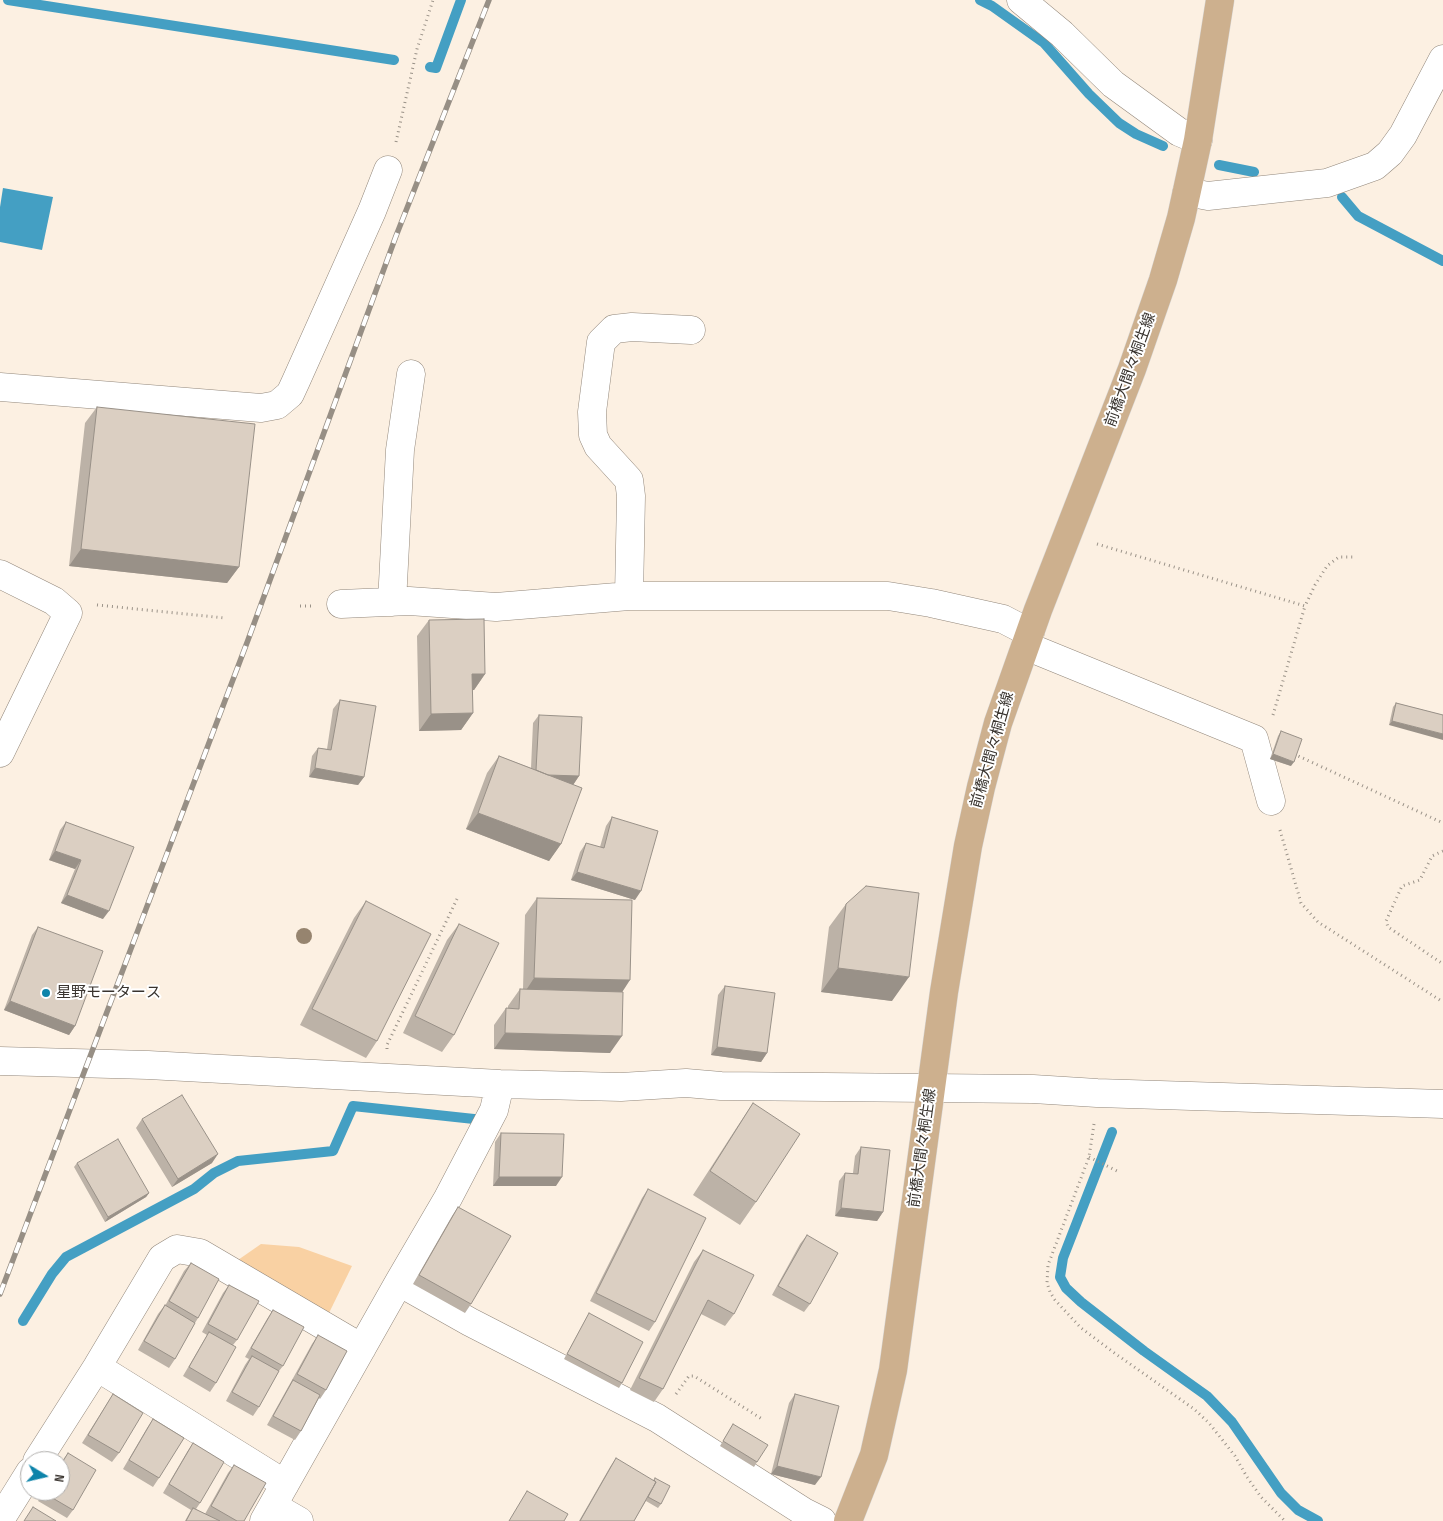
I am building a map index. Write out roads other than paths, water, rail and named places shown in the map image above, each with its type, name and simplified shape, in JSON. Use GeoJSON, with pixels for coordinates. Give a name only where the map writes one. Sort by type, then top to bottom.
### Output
{"type":"FeatureCollection","features":[{"type":"Feature","properties":{"kind":"main road","name":"前橋大間々桐生線"},"geometry":{"type":"LineString","coordinates":[[848,1521],[874,1455],[893,1370],[945,982],[968,846],[981,787],[998,723],[1067,534],[1132,369],[1163,280],[1187,192],[1198,140],[1220,0]]}},
{"type":"Feature","properties":{"kind":"street"},"geometry":{"type":"LineString","coordinates":[[1021,0],[1062,34],[1113,84],[1172,127],[1198,140]]}},
{"type":"Feature","properties":{"kind":"street"},"geometry":{"type":"LineString","coordinates":[[1187,192],[1208,196],[1327,183],[1374,166],[1390,153],[1403,136],[1442,65]]}},
{"type":"Feature","properties":{"kind":"street"},"geometry":{"type":"LineString","coordinates":[[0,387],[261,408],[276,405],[290,394],[372,211],[388,170]]}},
{"type":"Feature","properties":{"kind":"street"},"geometry":{"type":"LineString","coordinates":[[629,596],[631,496],[629,480],[598,446],[593,435],[592,412],[602,342],[614,329],[632,327],[691,330]]}},
{"type":"Feature","properties":{"kind":"street"},"geometry":{"type":"LineString","coordinates":[[392,602],[400,450],[411,374]]}},
{"type":"Feature","properties":{"kind":"street"},"geometry":{"type":"LineString","coordinates":[[0,574],[54,601],[68,612],[0,753]]}},
{"type":"Feature","properties":{"kind":"street"},"geometry":{"type":"LineString","coordinates":[[341,604],[409,601],[496,607],[629,596],[888,596],[931,603],[1003,619],[1028,640],[1254,739],[1271,801]]}},
{"type":"Feature","properties":{"kind":"street"},"geometry":{"type":"LineString","coordinates":[[0,1060],[139,1065],[500,1084],[622,1086],[686,1083],[730,1086],[1033,1089],[1443,1104]]}},
{"type":"Feature","properties":{"kind":"street"},"geometry":{"type":"LineString","coordinates":[[274,1503],[448,1198],[494,1110],[500,1084]]}},
{"type":"Feature","properties":{"kind":"street"},"geometry":{"type":"LineString","coordinates":[[43,1451],[97,1367],[162,1258],[177,1249],[200,1253],[362,1348]]}},
{"type":"Feature","properties":{"kind":"street"},"geometry":{"type":"LineString","coordinates":[[399,1282],[548,1363],[657,1418],[804,1512],[822,1521]]}},
{"type":"Feature","properties":{"kind":"street"},"geometry":{"type":"LineString","coordinates":[[97,1367],[299,1521]]}},
{"type":"Feature","properties":{"kind":"street"},"geometry":{"type":"LineString","coordinates":[[0,1520],[20,1488]]}},
{"type":"Feature","properties":{"kind":"water"},"geometry":{"type":"Polygon","coordinates":[[[3,188],[53,197],[42,250],[0,242],[0,207],[3,188]]]}},
{"type":"Feature","properties":{"kind":"waterway"},"geometry":{"type":"LineString","coordinates":[[8,0],[394,60]]}},
{"type":"Feature","properties":{"kind":"waterway"},"geometry":{"type":"LineString","coordinates":[[430,67],[436,68],[461,0]]}},
{"type":"Feature","properties":{"kind":"waterway"},"geometry":{"type":"LineString","coordinates":[[980,0],[992,6],[1044,43],[1089,94],[1119,123],[1136,134],[1163,146]]}},
{"type":"Feature","properties":{"kind":"waterway"},"geometry":{"type":"LineString","coordinates":[[1219,165],[1254,172]]}},
{"type":"Feature","properties":{"kind":"waterway"},"geometry":{"type":"LineString","coordinates":[[1342,197],[1358,216],[1443,261]]}},
{"type":"Feature","properties":{"kind":"waterway"},"geometry":{"type":"LineString","coordinates":[[23,1321],[52,1274],[66,1257],[194,1189],[214,1173],[238,1161],[333,1151],[353,1106],[474,1119]]}},
{"type":"Feature","properties":{"kind":"waterway"},"geometry":{"type":"LineString","coordinates":[[1112,1132],[1063,1258],[1060,1277],[1066,1288],[1081,1302],[1144,1351],[1207,1396],[1232,1422],[1281,1493],[1298,1510],[1318,1521]]}},
{"type":"Feature","properties":{"kind":"railway"},"geometry":{"type":"LineString","coordinates":[[0,1294],[248,640],[396,236],[489,0]]}},
{"type":"Feature","properties":{"kind":"place","name":"星野モータース"},"geometry":{"type":"Point","coordinates":[46,993]}}]}
